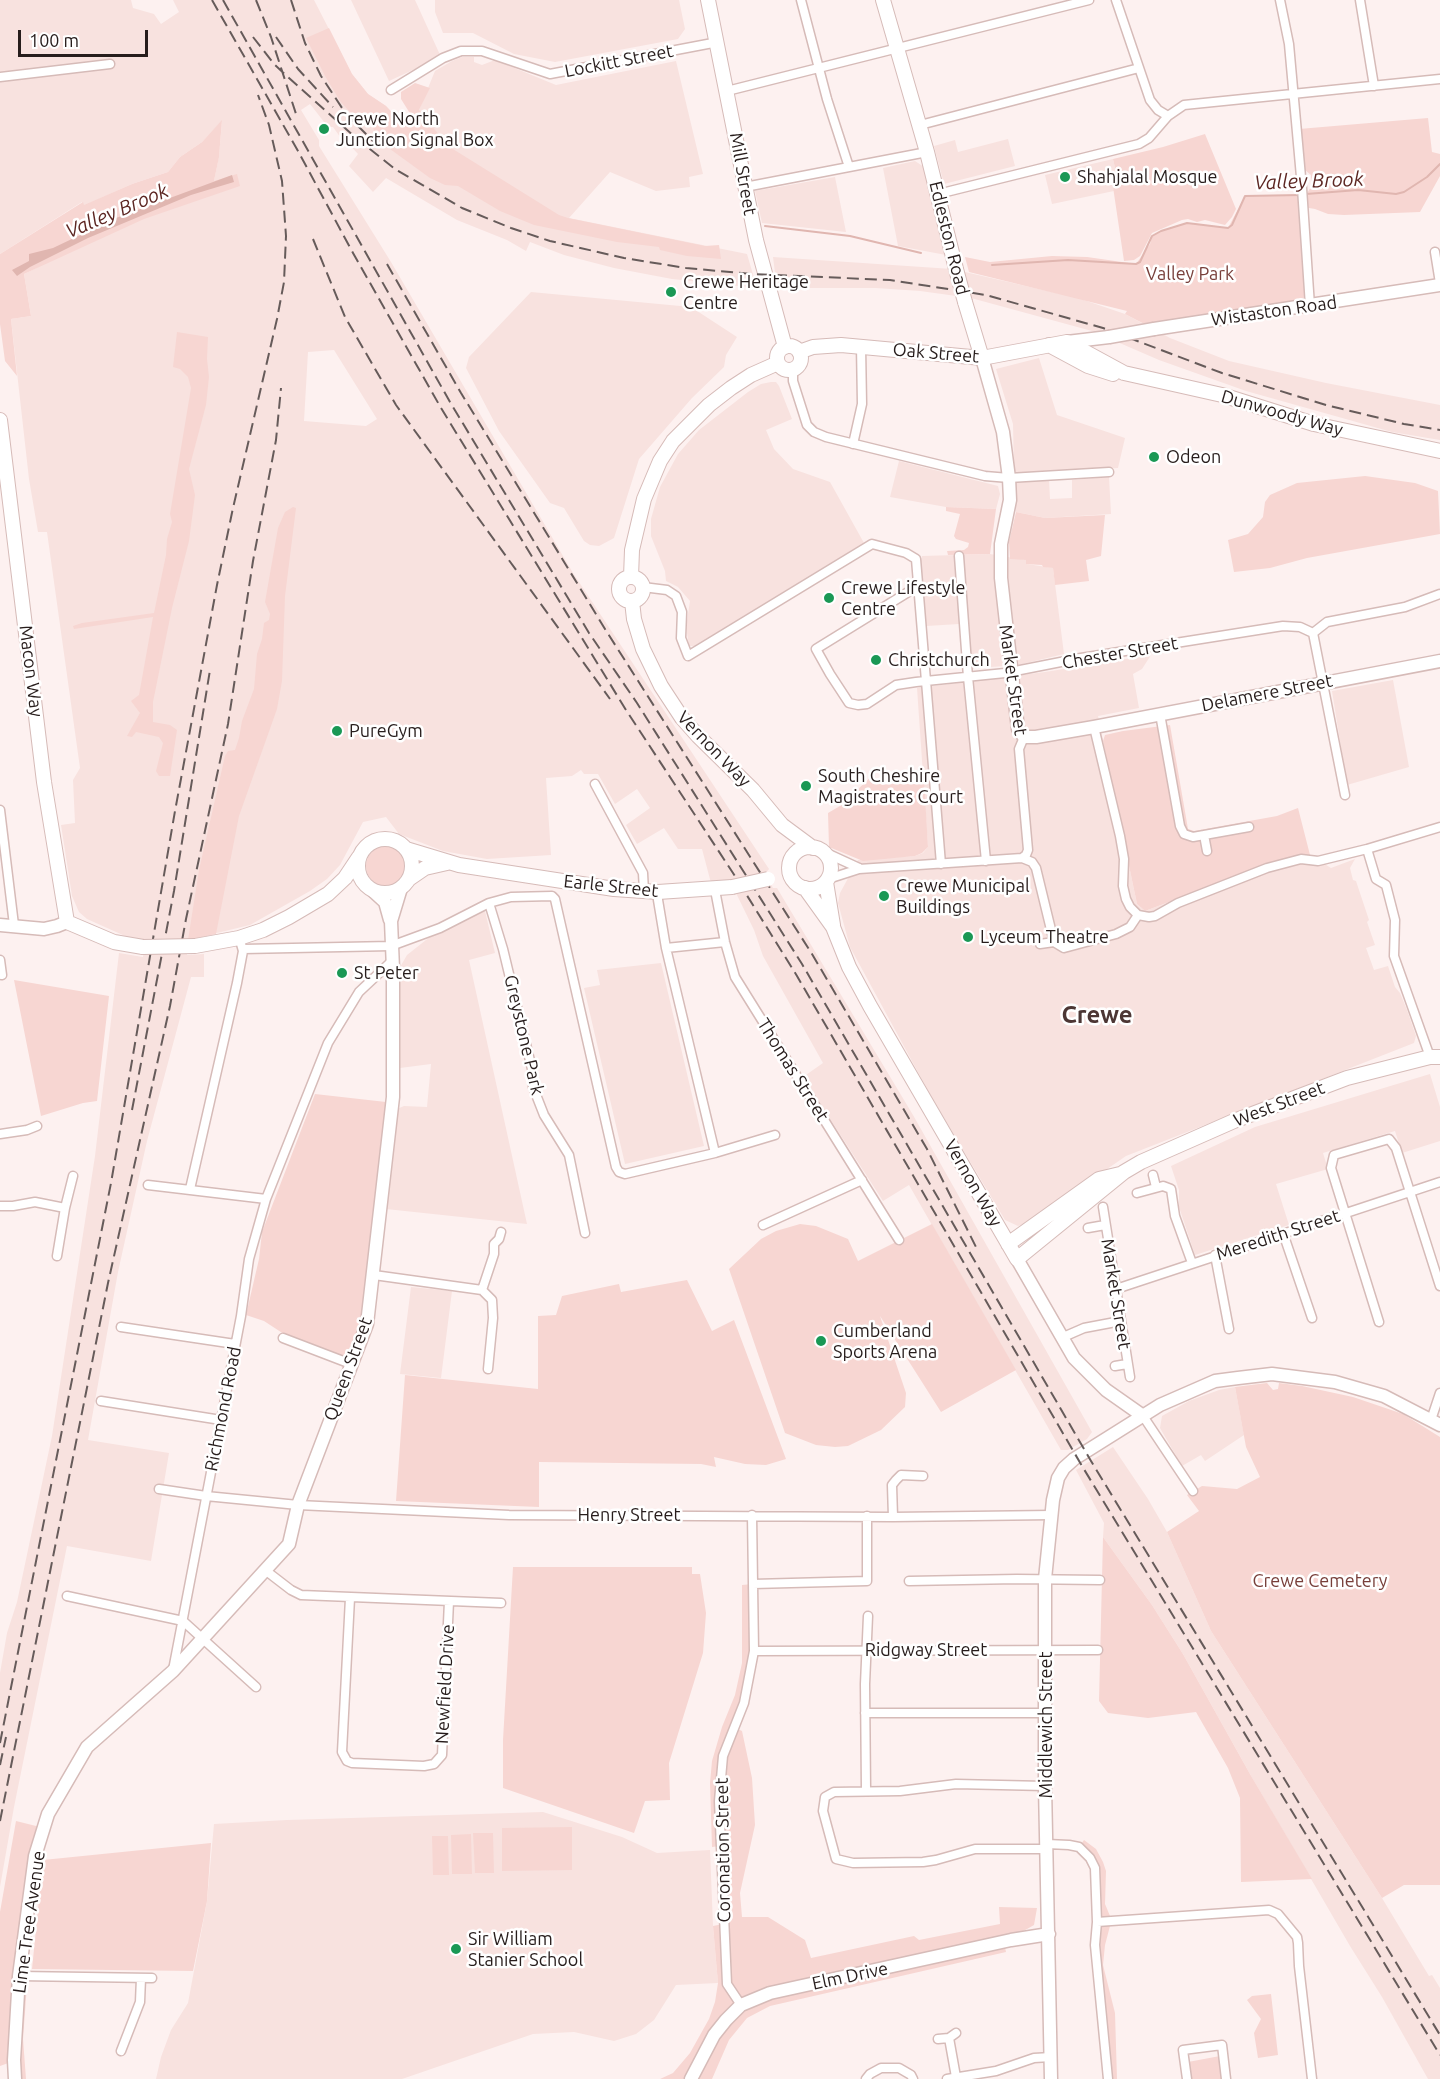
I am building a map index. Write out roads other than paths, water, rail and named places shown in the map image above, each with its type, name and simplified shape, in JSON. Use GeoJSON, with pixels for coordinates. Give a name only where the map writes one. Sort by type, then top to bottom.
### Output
{"type":"FeatureCollection","features":[{"type":"Feature","properties":{"kind":"main road","name":"Mill Street"},"geometry":{"type":"LineString","coordinates":[[708,0],[756,240],[785,347]]}},
{"type":"Feature","properties":{"kind":"main road","name":"Edleston Road"},"geometry":{"type":"LineString","coordinates":[[883,0],[920,125],[956,269],[982,358]]}},
{"type":"Feature","properties":{"kind":"main road","name":"Oak Street"},"geometry":{"type":"LineString","coordinates":[[799,352],[813,347],[861,346],[982,358],[1067,342]]}},
{"type":"Feature","properties":{"kind":"main road","name":"Dunwoody Way"},"geometry":{"type":"LineString","coordinates":[[1067,342],[1124,373],[1222,395],[1314,424],[1440,451]]}},
{"type":"Feature","properties":{"kind":"main road","name":"Dunwoody Way"},"geometry":{"type":"LineString","coordinates":[[1049,345],[1103,372],[1116,375],[1124,373]]}},
{"type":"Feature","properties":{"kind":"main road"},"geometry":{"type":"LineString","coordinates":[[785,347],[792,347],[799,352],[801,360],[793,370],[784,369],[778,363],[778,354],[785,347]]}},
{"type":"Feature","properties":{"kind":"main road","name":"Vernon Way"},"geometry":{"type":"LineString","coordinates":[[778,363],[751,375],[709,405],[673,441],[660,461],[644,499],[634,541],[631,577],[621,582],[618,592],[622,598],[632,602],[643,649],[670,701],[694,732],[753,790],[782,825],[818,849]]}},
{"type":"Feature","properties":{"kind":"main road","name":"Macon Way"},"geometry":{"type":"LineString","coordinates":[[0,420],[44,782],[67,922]]}},
{"type":"Feature","properties":{"kind":"main road"},"geometry":{"type":"LineString","coordinates":[[631,577],[639,580],[643,587],[642,595],[632,602]]}},
{"type":"Feature","properties":{"kind":"main road","name":"Vernon Way"},"geometry":{"type":"LineString","coordinates":[[782,825],[790,848],[790,863]]}},
{"type":"Feature","properties":{"kind":"main road"},"geometry":{"type":"LineString","coordinates":[[378,839],[393,840],[406,849],[412,864],[405,884],[388,894],[370,890],[358,874],[358,857],[366,846],[378,839]]}},
{"type":"Feature","properties":{"kind":"main road","name":"Earle Street"},"geometry":{"type":"LineString","coordinates":[[406,849],[449,862],[580,884],[651,892],[715,890],[771,879],[801,886]]}},
{"type":"Feature","properties":{"kind":"main road"},"geometry":{"type":"LineString","coordinates":[[818,849],[828,857],[831,866],[827,880],[818,887],[801,886],[792,877],[790,863],[799,851],[818,849]]}},
{"type":"Feature","properties":{"kind":"main road","name":"Earle Street"},"geometry":{"type":"LineString","coordinates":[[67,922],[114,942],[142,947],[241,943],[328,894],[345,878],[358,857]]}},
{"type":"Feature","properties":{"kind":"main road","name":"Earle Street"},"geometry":{"type":"LineString","coordinates":[[405,884],[425,868],[449,862]]}},
{"type":"Feature","properties":{"kind":"main road","name":"Earle Street"},"geometry":{"type":"LineString","coordinates":[[771,879],[790,863]]}},
{"type":"Feature","properties":{"kind":"main road","name":"Vernon Way"},"geometry":{"type":"LineString","coordinates":[[827,880],[833,927],[849,967],[1017,1259]]}},
{"type":"Feature","properties":{"kind":"main road","name":"Vernon Way"},"geometry":{"type":"LineString","coordinates":[[801,886],[833,927]]}},
{"type":"Feature","properties":{"kind":"main road","name":"Earle Street"},"geometry":{"type":"LineString","coordinates":[[328,894],[350,887],[370,890]]}},
{"type":"Feature","properties":{"kind":"main road","name":"West Street"},"geometry":{"type":"LineString","coordinates":[[1017,1259],[1125,1172],[1141,1162],[1347,1078],[1435,1057]]}},
{"type":"Feature","properties":{"kind":"main road","name":"West Street"},"geometry":{"type":"LineString","coordinates":[[1008,1244],[1099,1179],[1125,1172]]}},
{"type":"Feature","properties":{"kind":"street"},"geometry":{"type":"LineString","coordinates":[[801,0],[849,167]]}},
{"type":"Feature","properties":{"kind":"street"},"geometry":{"type":"LineString","coordinates":[[728,91],[1089,0]]}},
{"type":"Feature","properties":{"kind":"street"},"geometry":{"type":"LineString","coordinates":[[1116,0],[1152,103],[1168,116]]}},
{"type":"Feature","properties":{"kind":"street"},"geometry":{"type":"LineString","coordinates":[[1280,0],[1289,44],[1310,306]]}},
{"type":"Feature","properties":{"kind":"street"},"geometry":{"type":"LineString","coordinates":[[1360,0],[1374,86]]}},
{"type":"Feature","properties":{"kind":"street","name":"Lockitt Street"},"geometry":{"type":"LineString","coordinates":[[391,90],[443,58],[461,51],[482,51],[550,74],[718,42]]}},
{"type":"Feature","properties":{"kind":"street"},"geometry":{"type":"LineString","coordinates":[[0,77],[110,64]]}},
{"type":"Feature","properties":{"kind":"street"},"geometry":{"type":"LineString","coordinates":[[920,125],[1139,68]]}},
{"type":"Feature","properties":{"kind":"street"},"geometry":{"type":"LineString","coordinates":[[938,194],[1139,144],[1149,138],[1168,116],[1184,105],[1440,79]]}},
{"type":"Feature","properties":{"kind":"street"},"geometry":{"type":"LineString","coordinates":[[746,187],[927,152]]}},
{"type":"Feature","properties":{"kind":"street"},"geometry":{"type":"LineString","coordinates":[[1435,252],[1440,284]]}},
{"type":"Feature","properties":{"kind":"street","name":"Wistaston Road"},"geometry":{"type":"LineString","coordinates":[[1107,337],[1440,284]]}},
{"type":"Feature","properties":{"kind":"street"},"geometry":{"type":"LineString","coordinates":[[1106,364],[1102,352],[1107,337]]}},
{"type":"Feature","properties":{"kind":"street","name":"Oak Street"},"geometry":{"type":"LineString","coordinates":[[1067,342],[1107,337]]}},
{"type":"Feature","properties":{"kind":"street"},"geometry":{"type":"LineString","coordinates":[[853,444],[862,404],[861,346]]}},
{"type":"Feature","properties":{"kind":"street","name":"Edleston Road"},"geometry":{"type":"LineString","coordinates":[[982,358],[1003,432],[1009,477]]}},
{"type":"Feature","properties":{"kind":"street"},"geometry":{"type":"LineString","coordinates":[[793,370],[805,420],[818,434],[985,476],[1109,472]]}},
{"type":"Feature","properties":{"kind":"street","name":"Market Street"},"geometry":{"type":"LineString","coordinates":[[1009,477],[1009,511],[1000,555],[1001,587],[1018,729],[1024,737],[1019,749],[1028,850],[1022,858]]}},
{"type":"Feature","properties":{"kind":"street"},"geometry":{"type":"LineString","coordinates":[[643,587],[667,590],[676,596],[682,612],[681,631],[688,656],[872,544],[906,553],[916,559],[941,864]]}},
{"type":"Feature","properties":{"kind":"street"},"geometry":{"type":"LineString","coordinates":[[959,556],[986,861]]}},
{"type":"Feature","properties":{"kind":"street","name":"Chester Street"},"geometry":{"type":"LineString","coordinates":[[918,586],[816,649],[846,699],[854,705],[867,704],[896,685],[1011,671],[1283,626],[1300,627],[1313,633]]}},
{"type":"Feature","properties":{"kind":"street"},"geometry":{"type":"LineString","coordinates":[[1345,795],[1313,633],[1327,622],[1405,607],[1440,594]]}},
{"type":"Feature","properties":{"kind":"street","name":"Delamere Street"},"geometry":{"type":"LineString","coordinates":[[1024,737],[1094,727],[1440,661]]}},
{"type":"Feature","properties":{"kind":"street"},"geometry":{"type":"LineString","coordinates":[[1160,714],[1179,826],[1184,834],[1193,837],[1204,836],[1249,826]]}},
{"type":"Feature","properties":{"kind":"street"},"geometry":{"type":"LineString","coordinates":[[1094,727],[1120,836],[1124,859],[1123,886],[1126,899],[1138,915],[1149,918],[1155,916],[1178,903],[1267,868],[1301,860],[1318,861],[1440,827]]}},
{"type":"Feature","properties":{"kind":"street"},"geometry":{"type":"LineString","coordinates":[[595,784],[651,892],[658,900],[666,948],[715,1153],[775,1135]]}},
{"type":"Feature","properties":{"kind":"street"},"geometry":{"type":"LineString","coordinates":[[0,810],[14,925]]}},
{"type":"Feature","properties":{"kind":"street"},"geometry":{"type":"LineString","coordinates":[[1204,836],[1207,851]]}},
{"type":"Feature","properties":{"kind":"street"},"geometry":{"type":"LineString","coordinates":[[818,849],[859,869]]}},
{"type":"Feature","properties":{"kind":"street"},"geometry":{"type":"LineString","coordinates":[[1367,849],[1376,879],[1386,885],[1395,920],[1394,956],[1435,1057]]}},
{"type":"Feature","properties":{"kind":"street"},"geometry":{"type":"LineString","coordinates":[[827,880],[859,869],[1022,858],[1032,862],[1036,868],[1054,942]]}},
{"type":"Feature","properties":{"kind":"street"},"geometry":{"type":"LineString","coordinates":[[391,921],[405,884]]}},
{"type":"Feature","properties":{"kind":"street"},"geometry":{"type":"LineString","coordinates":[[370,890],[385,902],[391,921]]}},
{"type":"Feature","properties":{"kind":"street","name":"Thomas Street"},"geometry":{"type":"LineString","coordinates":[[715,890],[725,942],[735,977],[899,1240]]}},
{"type":"Feature","properties":{"kind":"street","name":"Earle Street"},"geometry":{"type":"LineString","coordinates":[[241,943],[264,948],[391,946],[440,928],[489,903],[511,897],[552,896],[555,899],[619,1172],[625,1174],[715,1153]]}},
{"type":"Feature","properties":{"kind":"street","name":"Greystone Park"},"geometry":{"type":"LineString","coordinates":[[489,903],[503,949],[532,1069],[533,1087],[544,1115],[569,1155],[585,1233]]}},
{"type":"Feature","properties":{"kind":"street"},"geometry":{"type":"LineString","coordinates":[[1040,944],[1054,942],[1064,948],[1116,934],[1130,927],[1138,915]]}},
{"type":"Feature","properties":{"kind":"street","name":"Queen Street"},"geometry":{"type":"LineString","coordinates":[[173,1671],[289,1544],[298,1505],[367,1324],[393,1097],[391,921]]}},
{"type":"Feature","properties":{"kind":"street"},"geometry":{"type":"LineString","coordinates":[[0,925],[44,929],[67,922]]}},
{"type":"Feature","properties":{"kind":"street"},"geometry":{"type":"LineString","coordinates":[[666,948],[725,942]]}},
{"type":"Feature","properties":{"kind":"street"},"geometry":{"type":"LineString","coordinates":[[190,1189],[237,983],[241,943]]}},
{"type":"Feature","properties":{"kind":"street"},"geometry":{"type":"LineString","coordinates":[[0,960],[2,975]]}},
{"type":"Feature","properties":{"kind":"street","name":"Richmond Road"},"geometry":{"type":"LineString","coordinates":[[173,1671],[249,1259],[266,1199],[328,1043],[359,992],[392,961]]}},
{"type":"Feature","properties":{"kind":"street"},"geometry":{"type":"LineString","coordinates":[[0,1134],[37,1126]]}},
{"type":"Feature","properties":{"kind":"street"},"geometry":{"type":"LineString","coordinates":[[1379,1322],[1331,1168],[1334,1155],[1389,1139],[1396,1148],[1440,1286]]}},
{"type":"Feature","properties":{"kind":"street"},"geometry":{"type":"LineString","coordinates":[[57,1256],[73,1176]]}},
{"type":"Feature","properties":{"kind":"street"},"geometry":{"type":"LineString","coordinates":[[1153,1176],[1156,1187]]}},
{"type":"Feature","properties":{"kind":"street"},"geometry":{"type":"LineString","coordinates":[[763,1225],[862,1180]]}},
{"type":"Feature","properties":{"kind":"street","name":"Meredith Street"},"geometry":{"type":"LineString","coordinates":[[1116,1289],[1440,1182]]}},
{"type":"Feature","properties":{"kind":"street"},"geometry":{"type":"LineString","coordinates":[[148,1185],[266,1199]]}},
{"type":"Feature","properties":{"kind":"street"},"geometry":{"type":"LineString","coordinates":[[1137,1193],[1163,1186],[1171,1189],[1175,1216],[1192,1263]]}},
{"type":"Feature","properties":{"kind":"street"},"geometry":{"type":"LineString","coordinates":[[0,1206],[35,1202],[65,1208]]}},
{"type":"Feature","properties":{"kind":"street","name":"Market Street"},"geometry":{"type":"LineString","coordinates":[[1102,1207],[1130,1377]]}},
{"type":"Feature","properties":{"kind":"street","name":"Market Street"},"geometry":{"type":"LineString","coordinates":[[1088,1228],[1105,1225]]}},
{"type":"Feature","properties":{"kind":"street"},"geometry":{"type":"LineString","coordinates":[[482,1290],[494,1254],[494,1244],[501,1232]]}},
{"type":"Feature","properties":{"kind":"street"},"geometry":{"type":"LineString","coordinates":[[1283,1233],[1312,1318]]}},
{"type":"Feature","properties":{"kind":"street"},"geometry":{"type":"LineString","coordinates":[[1215,1256],[1229,1329]]}},
{"type":"Feature","properties":{"kind":"street","name":"Vernon Way"},"geometry":{"type":"LineString","coordinates":[[1017,1259],[1074,1358],[1106,1390],[1143,1416]]}},
{"type":"Feature","properties":{"kind":"street"},"geometry":{"type":"LineString","coordinates":[[374,1275],[482,1290],[492,1300],[493,1318],[488,1369]]}},
{"type":"Feature","properties":{"kind":"street"},"geometry":{"type":"LineString","coordinates":[[1061,1338],[1084,1328],[1121,1321]]}},
{"type":"Feature","properties":{"kind":"street"},"geometry":{"type":"LineString","coordinates":[[121,1327],[235,1344]]}},
{"type":"Feature","properties":{"kind":"street"},"geometry":{"type":"LineString","coordinates":[[283,1338],[351,1364]]}},
{"type":"Feature","properties":{"kind":"street","name":"Market Street"},"geometry":{"type":"LineString","coordinates":[[1115,1366],[1128,1364]]}},
{"type":"Feature","properties":{"kind":"street","name":"Middlewich Street"},"geometry":{"type":"LineString","coordinates":[[1051,2079],[1045,1579],[1053,1500],[1058,1478],[1064,1468],[1074,1459],[1143,1416],[1178,1395],[1215,1381],[1272,1374],[1335,1382],[1384,1396],[1435,1422]]}},
{"type":"Feature","properties":{"kind":"street"},"geometry":{"type":"LineString","coordinates":[[1435,1422],[1440,1393]]}},
{"type":"Feature","properties":{"kind":"street"},"geometry":{"type":"LineString","coordinates":[[101,1401],[221,1420]]}},
{"type":"Feature","properties":{"kind":"street"},"geometry":{"type":"LineString","coordinates":[[1143,1416],[1193,1491]]}},
{"type":"Feature","properties":{"kind":"street"},"geometry":{"type":"LineString","coordinates":[[893,1517],[892,1485],[901,1475],[923,1476]]}},
{"type":"Feature","properties":{"kind":"street","name":"Henry Street"},"geometry":{"type":"LineString","coordinates":[[159,1489],[298,1505],[509,1515],[893,1517],[1052,1515]]}},
{"type":"Feature","properties":{"kind":"street","name":"Coronation Street"},"geometry":{"type":"LineString","coordinates":[[741,2005],[727,1984],[719,1801],[723,1756],[744,1703],[754,1651],[752,1515]]}},
{"type":"Feature","properties":{"kind":"street"},"geometry":{"type":"LineString","coordinates":[[753,1584],[867,1581],[867,1516]]}},
{"type":"Feature","properties":{"kind":"street"},"geometry":{"type":"LineString","coordinates":[[265,1570],[301,1595],[501,1603]]}},
{"type":"Feature","properties":{"kind":"street"},"geometry":{"type":"LineString","coordinates":[[909,1581],[1100,1580]]}},
{"type":"Feature","properties":{"kind":"street"},"geometry":{"type":"LineString","coordinates":[[67,1596],[183,1621],[256,1688]]}},
{"type":"Feature","properties":{"kind":"street","name":"Newfield Drive"},"geometry":{"type":"LineString","coordinates":[[350,1598],[342,1752],[347,1761],[352,1763],[424,1766],[434,1764],[442,1755],[449,1601]]}},
{"type":"Feature","properties":{"kind":"street"},"geometry":{"type":"LineString","coordinates":[[866,1790],[865,1713],[868,1616]]}},
{"type":"Feature","properties":{"kind":"street","name":"Ridgway Street"},"geometry":{"type":"LineString","coordinates":[[754,1651],[1098,1650]]}},
{"type":"Feature","properties":{"kind":"street","name":"Lime Tree Avenue"},"geometry":{"type":"LineString","coordinates":[[15,2079],[14,2060],[20,1976],[35,1856],[48,1814],[87,1747],[173,1671]]}},
{"type":"Feature","properties":{"kind":"street"},"geometry":{"type":"LineString","coordinates":[[865,1713],[1046,1713]]}},
{"type":"Feature","properties":{"kind":"street"},"geometry":{"type":"LineString","coordinates":[[1046,1786],[956,1784],[900,1791],[834,1792],[825,1797],[823,1811],[836,1859],[853,1863],[923,1862],[975,1849],[1069,1845],[1079,1847],[1090,1858],[1095,1869],[1097,1922],[1095,1946],[1108,2079]]}},
{"type":"Feature","properties":{"kind":"street"},"geometry":{"type":"LineString","coordinates":[[1097,1922],[1244,1911],[1269,1910],[1278,1914],[1296,1937],[1312,2079]]}},
{"type":"Feature","properties":{"kind":"street","name":"Elm Drive"},"geometry":{"type":"LineString","coordinates":[[691,2079],[714,2034],[741,2005],[770,1993],[1011,1940],[1049,1934]]}},
{"type":"Feature","properties":{"kind":"street"},"geometry":{"type":"LineString","coordinates":[[20,1976],[152,1978]]}},
{"type":"Feature","properties":{"kind":"street"},"geometry":{"type":"LineString","coordinates":[[121,2051],[140,2002],[141,1978]]}},
{"type":"Feature","properties":{"kind":"street"},"geometry":{"type":"LineString","coordinates":[[938,2039],[952,2036],[951,2078],[997,2075],[1027,2060],[1051,2057]]}},
{"type":"Feature","properties":{"kind":"street"},"geometry":{"type":"LineString","coordinates":[[1187,2079],[1183,2050],[1221,2045],[1226,2079]]}},
{"type":"Feature","properties":{"kind":"street"},"geometry":{"type":"LineString","coordinates":[[866,2079],[881,2068],[899,2068],[912,2079]]}},
{"type":"Feature","properties":{"kind":"waterway","name":"Valley Brook"},"geometry":{"type":"LineString","coordinates":[[1306,194],[1358,190],[1396,194],[1404,192],[1427,177],[1440,164]]}},
{"type":"Feature","properties":{"kind":"waterway","name":"Valley Brook"},"geometry":{"type":"LineString","coordinates":[[992,265],[1068,260],[1136,264],[1140,262],[1152,236],[1161,231],[1187,223],[1228,228],[1232,225],[1245,196],[1300,195]]}},
{"type":"Feature","properties":{"kind":"waterway","name":"Valley Brook"},"geometry":{"type":"LineString","coordinates":[[765,226],[850,236],[921,253]]}},
{"type":"Feature","properties":{"kind":"railway"},"geometry":{"type":"LineString","coordinates":[[212,0],[441,408],[626,710],[733,873],[797,976],[1082,1466],[1440,2055]]}},
{"type":"Feature","properties":{"kind":"railway"},"geometry":{"type":"LineString","coordinates":[[223,0],[450,402],[589,633],[637,703],[802,964],[1091,1461],[1440,2035]]}},
{"type":"Feature","properties":{"kind":"railway"},"geometry":{"type":"LineString","coordinates":[[256,0],[271,37],[297,117]]}},
{"type":"Feature","properties":{"kind":"railway"},"geometry":{"type":"LineString","coordinates":[[291,0],[305,43],[321,76],[346,114],[377,145]]}},
{"type":"Feature","properties":{"kind":"railway"},"geometry":{"type":"LineString","coordinates":[[253,37],[274,64],[289,78],[356,138],[395,169],[462,208],[550,241],[624,258],[686,268],[752,274],[890,280],[986,295],[1103,328],[1222,373],[1326,405],[1404,424],[1440,430]]}},
{"type":"Feature","properties":{"kind":"railway"},"geometry":{"type":"LineString","coordinates":[[276,37],[298,69],[333,107]]}},
{"type":"Feature","properties":{"kind":"railway"},"geometry":{"type":"LineString","coordinates":[[0,1743],[111,1183],[175,811],[217,585],[284,282],[286,236],[282,181],[269,125],[258,95]]}},
{"type":"Feature","properties":{"kind":"railway"},"geometry":{"type":"LineString","coordinates":[[313,239],[345,317],[396,405],[610,699]]}},
{"type":"Feature","properties":{"kind":"railway"},"geometry":{"type":"LineString","coordinates":[[387,264],[461,393],[605,629],[812,954],[927,1149],[976,1247]]}},
{"type":"Feature","properties":{"kind":"railway"},"geometry":{"type":"LineString","coordinates":[[0,1821],[108,1283],[170,1006],[186,919],[228,724],[253,561],[276,440],[281,388]]}},
{"type":"Feature","properties":{"kind":"railway"},"geometry":{"type":"LineString","coordinates":[[132,1110],[174,891],[210,670]]}},
{"type":"Feature","properties":{"kind":"railway"},"geometry":{"type":"LineString","coordinates":[[0,1765],[6,1737]]}},
{"type":"Feature","properties":{"kind":"place","name":"Crewe North Junction Signal Box"},"geometry":{"type":"Point","coordinates":[324,129]}},
{"type":"Feature","properties":{"kind":"place","name":"Shahjalal Mosque"},"geometry":{"type":"Point","coordinates":[1065,177]}},
{"type":"Feature","properties":{"kind":"place","name":"Crewe Heritage Centre"},"geometry":{"type":"Point","coordinates":[671,292]}},
{"type":"Feature","properties":{"kind":"place","name":"Odeon"},"geometry":{"type":"Point","coordinates":[1154,457]}},
{"type":"Feature","properties":{"kind":"place","name":"Crewe Lifestyle Centre"},"geometry":{"type":"Point","coordinates":[829,598]}},
{"type":"Feature","properties":{"kind":"place","name":"Christchurch"},"geometry":{"type":"Point","coordinates":[876,660]}},
{"type":"Feature","properties":{"kind":"place","name":"PureGym"},"geometry":{"type":"Point","coordinates":[337,731]}},
{"type":"Feature","properties":{"kind":"place","name":"South Cheshire Magistrates Court"},"geometry":{"type":"Point","coordinates":[806,786]}},
{"type":"Feature","properties":{"kind":"place","name":"Crewe Municipal Buildings"},"geometry":{"type":"Point","coordinates":[884,896]}},
{"type":"Feature","properties":{"kind":"place","name":"Lyceum Theatre"},"geometry":{"type":"Point","coordinates":[968,937]}},
{"type":"Feature","properties":{"kind":"place","name":"St Peter"},"geometry":{"type":"Point","coordinates":[342,973]}},
{"type":"Feature","properties":{"kind":"place","name":"Cumberland Sports Arena"},"geometry":{"type":"Point","coordinates":[821,1341]}},
{"type":"Feature","properties":{"kind":"place","name":"Sir William Stanier School"},"geometry":{"type":"Point","coordinates":[456,1949]}},
{"type":"Feature","properties":{"kind":"district","name":"Crewe"},"geometry":{"type":"Point","coordinates":[1097,1015]}},
{"type":"Feature","properties":{"kind":"park label","name":"Valley Park"},"geometry":{"type":"Point","coordinates":[1190,274]}},
{"type":"Feature","properties":{"kind":"park label","name":"Crewe Cemetery"},"geometry":{"type":"Point","coordinates":[1320,1581]}}]}
